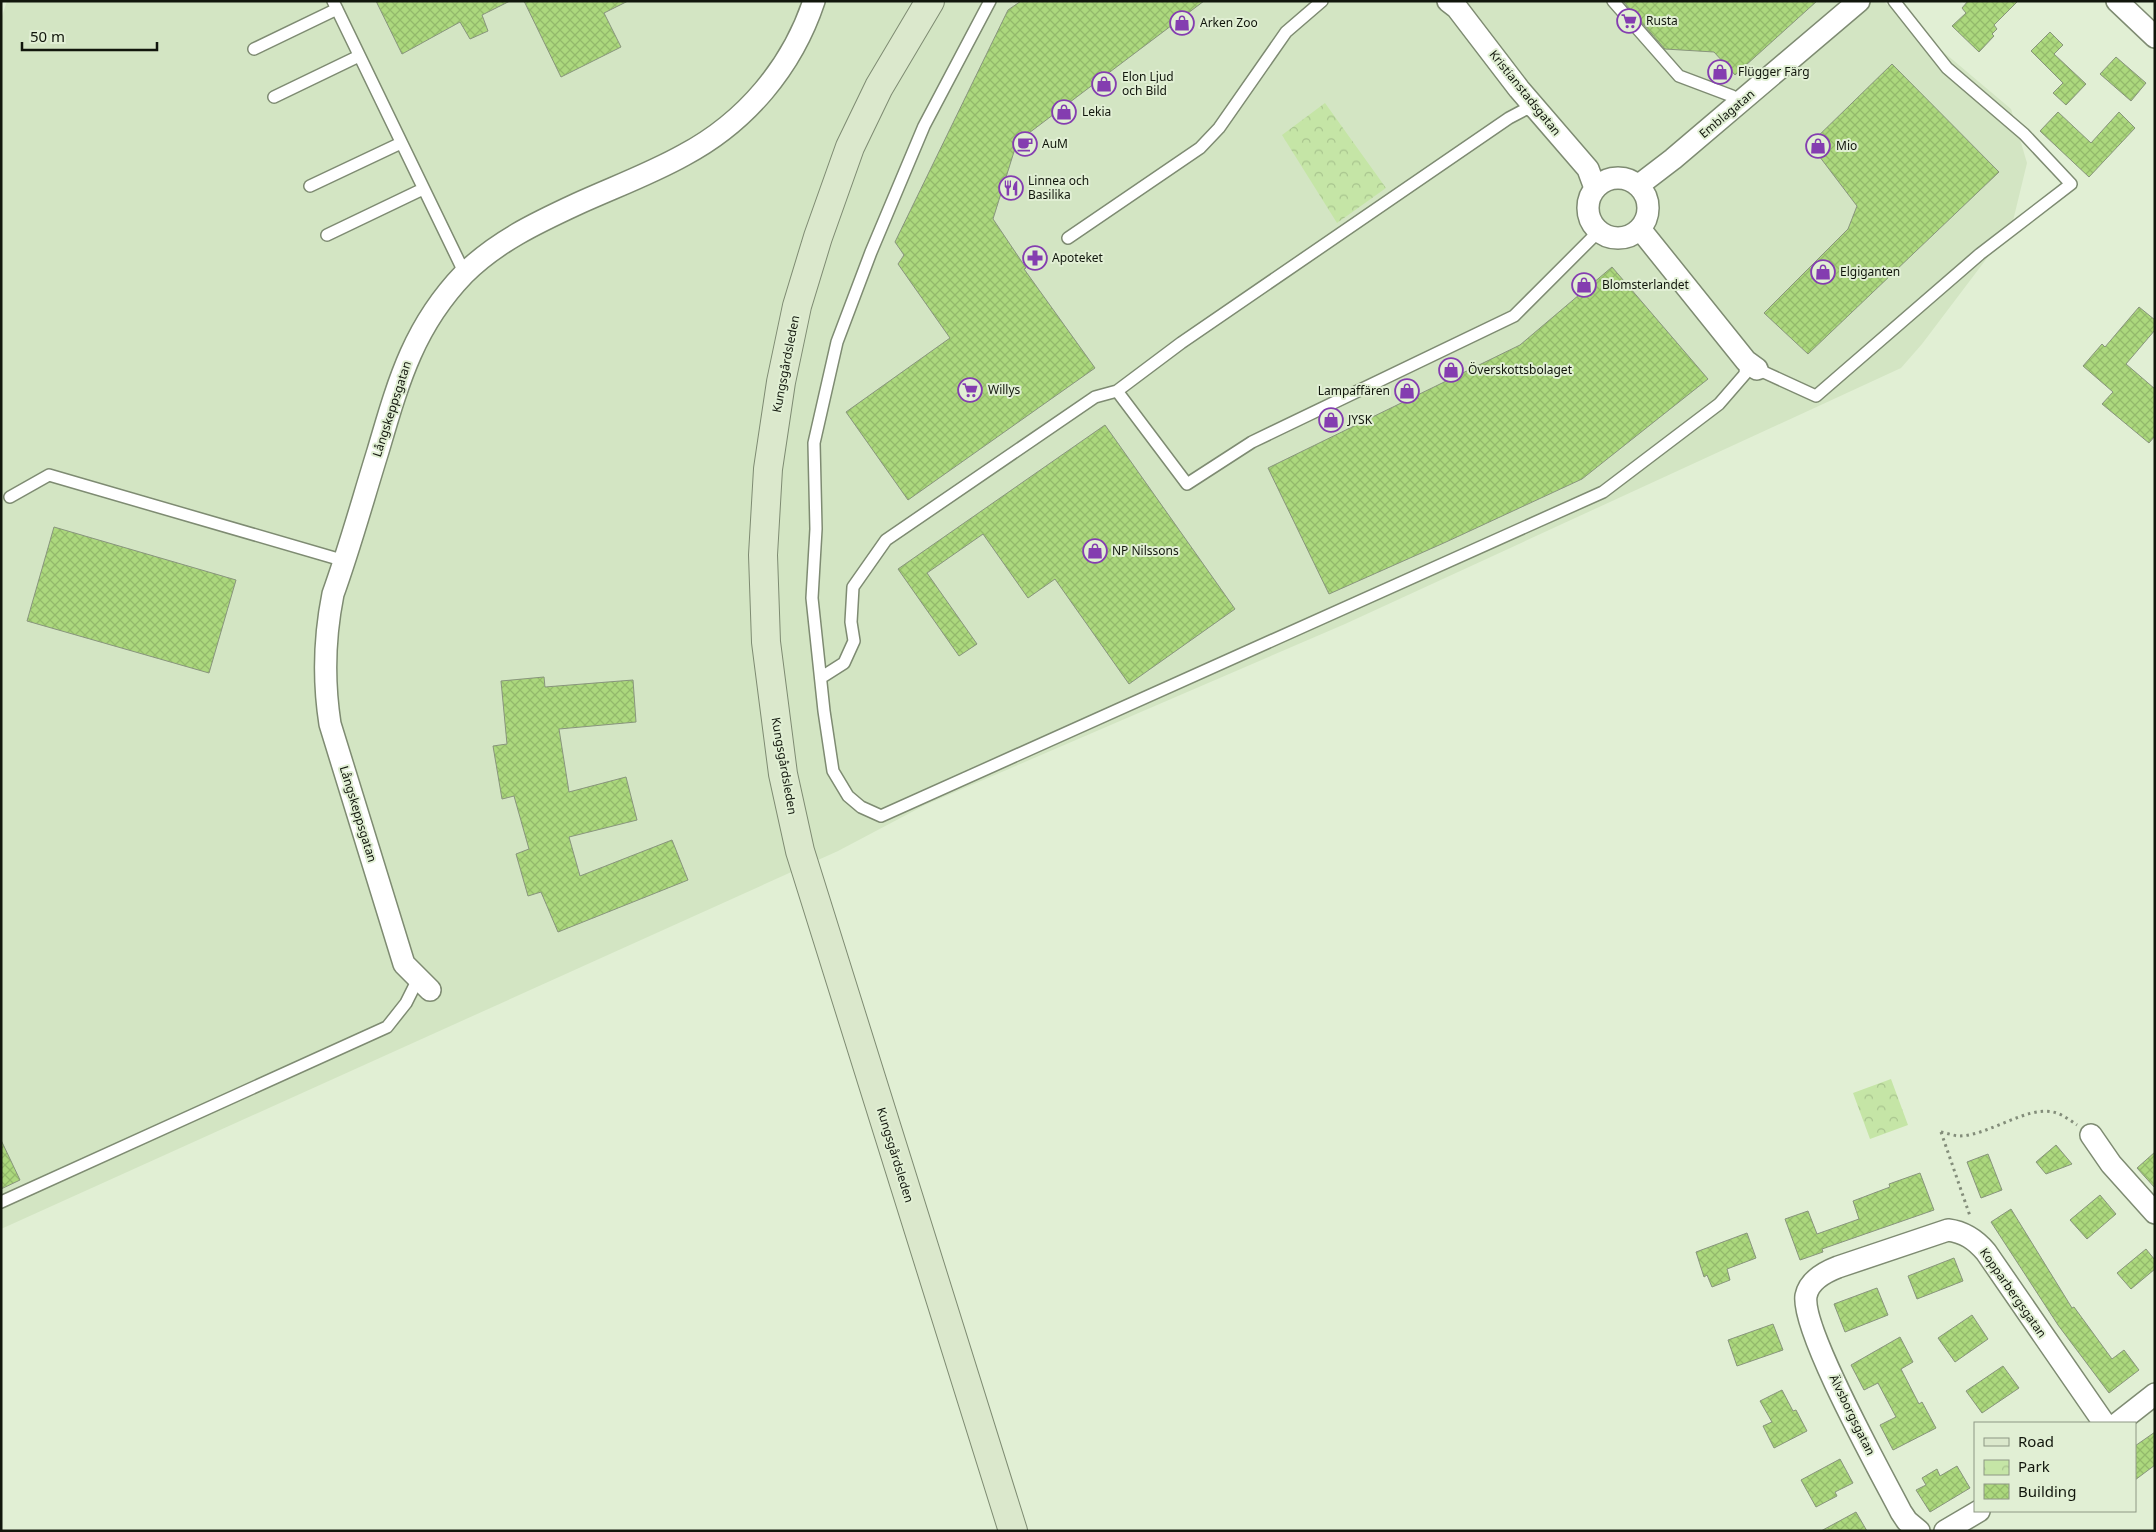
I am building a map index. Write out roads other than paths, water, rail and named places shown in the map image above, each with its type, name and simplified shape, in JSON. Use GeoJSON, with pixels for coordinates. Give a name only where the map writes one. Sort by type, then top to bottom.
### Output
{"type":"FeatureCollection","features":[{"type":"Feature","properties":{"kind":"main road","name":"Kungsgårdsleden"},"geometry":{"type":"LineString","coordinates":[[930,1],[879,87],[850,147],[818,237],[798,306],[781,382],[768,469],[763,555],[766,642],[783,774],[800,851],[1013,1531]]}},
{"type":"Feature","properties":{"kind":"street","name":"Långskeppsgatan"},"geometry":{"type":"LineString","coordinates":[[424,984],[404,964],[330,724],[325,692],[324,659],[327,626],[333,594],[345,561],[401,375],[417,338],[438,304],[465,274],[495,248],[529,226],[683,156],[729,126],[768,87],[784,64],[798,41],[814,1]]}},
{"type":"Feature","properties":{"kind":"street","name":"Kristianstadsgatan"},"geometry":{"type":"LineString","coordinates":[[1448,1],[1457,8],[1519,89],[1588,169],[1595,188]]}},
{"type":"Feature","properties":{"kind":"street","name":"Emblagatan"},"geometry":{"type":"LineString","coordinates":[[1639,185],[1673,159],[1859,1]]}},
{"type":"Feature","properties":{"kind":"street"},"geometry":{"type":"LineString","coordinates":[[2117,1],[2155,37]]}},
{"type":"Feature","properties":{"kind":"street"},"geometry":{"type":"LineString","coordinates":[[1611,178],[1630,180],[1639,185],[1645,193],[1648,202],[1646,221],[1640,229],[1625,238],[1607,236],[1592,224],[1588,206],[1590,196],[1602,182],[1611,178]]}},
{"type":"Feature","properties":{"kind":"street"},"geometry":{"type":"LineString","coordinates":[[1640,229],[1752,365]]}},
{"type":"Feature","properties":{"kind":"street"},"geometry":{"type":"LineString","coordinates":[[2091,1135],[2111,1164],[2155,1213]]}},
{"type":"Feature","properties":{"kind":"street","name":"Kopparbergsgatan"},"geometry":{"type":"LineString","coordinates":[[1808,1290],[1822,1275],[1834,1269],[1948,1230],[1965,1234],[1980,1244],[2103,1422]]}},
{"type":"Feature","properties":{"kind":"street","name":"Älvsborgsgatan"},"geometry":{"type":"LineString","coordinates":[[1808,1290],[1807,1313],[1831,1374],[1901,1512],[1907,1521],[1919,1531]]}},
{"type":"Feature","properties":{"kind":"street"},"geometry":{"type":"LineString","coordinates":[[2119,1422],[2155,1394]]}},
{"type":"Feature","properties":{"kind":"street"},"geometry":{"type":"LineString","coordinates":[[1945,1531],[1977,1512]]}},
{"type":"Feature","properties":{"kind":"lane"},"geometry":{"type":"LineString","coordinates":[[990,1],[924,126],[871,252],[837,342],[814,443],[816,529],[812,598],[824,711],[833,771],[848,796],[861,807],[881,816],[1603,492],[1719,404],[1752,365],[1816,396],[1980,254],[2071,184],[2024,134],[1947,68],[1894,1]]}},
{"type":"Feature","properties":{"kind":"lane"},"geometry":{"type":"LineString","coordinates":[[1068,238],[1200,148],[1218,128],[1286,32],[1308,5],[1322,1]]}},
{"type":"Feature","properties":{"kind":"lane"},"geometry":{"type":"LineString","coordinates":[[1613,1],[1679,76],[1732,96]]}},
{"type":"Feature","properties":{"kind":"lane"},"geometry":{"type":"LineString","coordinates":[[254,49],[335,5],[465,274]]}},
{"type":"Feature","properties":{"kind":"lane"},"geometry":{"type":"LineString","coordinates":[[274,97],[359,56]]}},
{"type":"Feature","properties":{"kind":"lane"},"geometry":{"type":"LineString","coordinates":[[1509,118],[1520,106],[1519,89]]}},
{"type":"Feature","properties":{"kind":"lane"},"geometry":{"type":"LineString","coordinates":[[822,678],[844,663],[854,641],[851,622],[852,587],[886,540],[1095,397],[1117,391],[1181,343],[1509,118],[1526,109],[1543,115]]}},
{"type":"Feature","properties":{"kind":"lane"},"geometry":{"type":"LineString","coordinates":[[310,186],[401,143]]}},
{"type":"Feature","properties":{"kind":"lane"},"geometry":{"type":"LineString","coordinates":[[326,235],[423,189]]}},
{"type":"Feature","properties":{"kind":"lane"},"geometry":{"type":"LineString","coordinates":[[1117,391],[1188,484],[1252,442],[1514,316],[1599,231]]}},
{"type":"Feature","properties":{"kind":"lane"},"geometry":{"type":"LineString","coordinates":[[10,497],[49,475],[345,561]]}},
{"type":"Feature","properties":{"kind":"lane"},"geometry":{"type":"LineString","coordinates":[[1,1202],[387,1027],[424,984]]}},
{"type":"Feature","properties":{"kind":"place","name":"Rusta"},"geometry":{"type":"Point","coordinates":[1629,21]}},
{"type":"Feature","properties":{"kind":"place","name":"Arken Zoo"},"geometry":{"type":"Point","coordinates":[1182,23]}},
{"type":"Feature","properties":{"kind":"place","name":"Flügger Färg"},"geometry":{"type":"Point","coordinates":[1720,72]}},
{"type":"Feature","properties":{"kind":"place","name":"Elon Ljud och Bild"},"geometry":{"type":"Point","coordinates":[1104,84]}},
{"type":"Feature","properties":{"kind":"place","name":"Lekia"},"geometry":{"type":"Point","coordinates":[1064,112]}},
{"type":"Feature","properties":{"kind":"place","name":"AuM"},"geometry":{"type":"Point","coordinates":[1025,144]}},
{"type":"Feature","properties":{"kind":"place","name":"Mio"},"geometry":{"type":"Point","coordinates":[1818,146]}},
{"type":"Feature","properties":{"kind":"place","name":"Linnea och Basilika"},"geometry":{"type":"Point","coordinates":[1011,188]}},
{"type":"Feature","properties":{"kind":"place","name":"Apoteket"},"geometry":{"type":"Point","coordinates":[1035,258]}},
{"type":"Feature","properties":{"kind":"place","name":"Elgiganten"},"geometry":{"type":"Point","coordinates":[1823,272]}},
{"type":"Feature","properties":{"kind":"place","name":"Blomsterlandet"},"geometry":{"type":"Point","coordinates":[1584,285]}},
{"type":"Feature","properties":{"kind":"place","name":"Överskottsbolaget"},"geometry":{"type":"Point","coordinates":[1451,370]}},
{"type":"Feature","properties":{"kind":"place","name":"Willys"},"geometry":{"type":"Point","coordinates":[970,390]}},
{"type":"Feature","properties":{"kind":"place","name":"Lampaffären"},"geometry":{"type":"Point","coordinates":[1407,391]}},
{"type":"Feature","properties":{"kind":"place","name":"JYSK"},"geometry":{"type":"Point","coordinates":[1331,420]}},
{"type":"Feature","properties":{"kind":"place","name":"NP Nilssons"},"geometry":{"type":"Point","coordinates":[1095,551]}}]}
